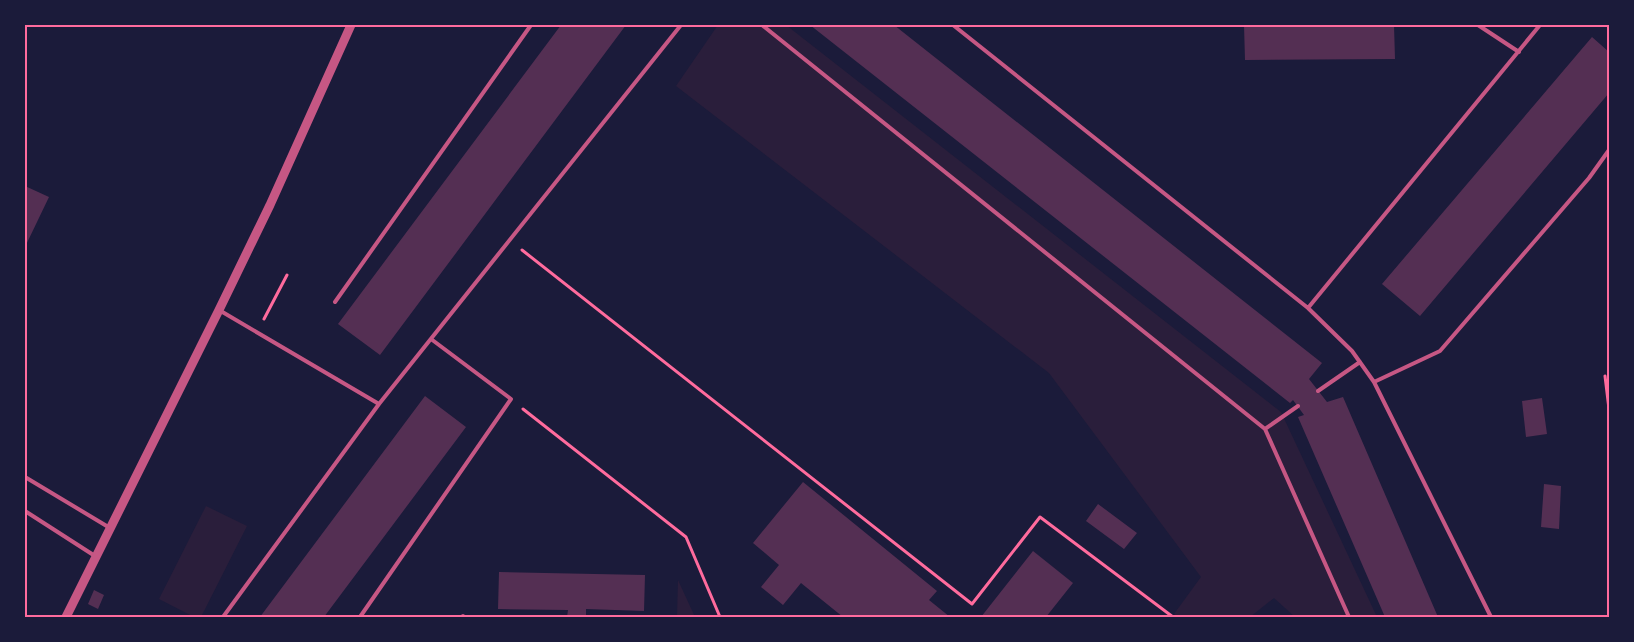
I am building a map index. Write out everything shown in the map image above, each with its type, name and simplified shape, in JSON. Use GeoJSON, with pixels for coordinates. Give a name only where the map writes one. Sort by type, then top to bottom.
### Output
{"type":"FeatureCollection","features":[{"type":"Feature","properties":{"kind":"street"},"geometry":{"type":"LineString","coordinates":[[66,617],[220,310],[270,205],[351,25]]}},
{"type":"Feature","properties":{"kind":"lane"},"geometry":{"type":"LineString","coordinates":[[335,302],[530,25]]}},
{"type":"Feature","properties":{"kind":"lane"},"geometry":{"type":"LineString","coordinates":[[223,617],[379,404],[681,25]]}},
{"type":"Feature","properties":{"kind":"lane"},"geometry":{"type":"LineString","coordinates":[[762,25],[1265,429],[1349,617]]}},
{"type":"Feature","properties":{"kind":"lane"},"geometry":{"type":"LineString","coordinates":[[953,25],[1308,308],[1352,351],[1374,382],[1491,617]]}},
{"type":"Feature","properties":{"kind":"lane"},"geometry":{"type":"LineString","coordinates":[[1478,25],[1519,52]]}},
{"type":"Feature","properties":{"kind":"lane"},"geometry":{"type":"LineString","coordinates":[[1308,308],[1540,25]]}},
{"type":"Feature","properties":{"kind":"lane"},"geometry":{"type":"LineString","coordinates":[[1374,382],[1440,351],[1589,178],[1609,150]]}},
{"type":"Feature","properties":{"kind":"lane"},"geometry":{"type":"LineString","coordinates":[[220,310],[379,404]]}},
{"type":"Feature","properties":{"kind":"lane"},"geometry":{"type":"LineString","coordinates":[[360,617],[511,399],[431,338]]}},
{"type":"Feature","properties":{"kind":"lane"},"geometry":{"type":"LineString","coordinates":[[1318,391],[1360,362]]}},
{"type":"Feature","properties":{"kind":"lane"},"geometry":{"type":"LineString","coordinates":[[1265,429],[1298,406]]}},
{"type":"Feature","properties":{"kind":"lane"},"geometry":{"type":"LineString","coordinates":[[25,477],[110,528]]}},
{"type":"Feature","properties":{"kind":"lane"},"geometry":{"type":"LineString","coordinates":[[25,512],[96,557]]}},
{"type":"Feature","properties":{"kind":"path"},"geometry":{"type":"LineString","coordinates":[[509,240],[972,604],[1040,517],[1172,617]]}},
{"type":"Feature","properties":{"kind":"path"},"geometry":{"type":"LineString","coordinates":[[257,332],[287,275]]}},
{"type":"Feature","properties":{"kind":"path"},"geometry":{"type":"LineString","coordinates":[[1605,376],[1609,409]]}},
{"type":"Feature","properties":{"kind":"path"},"geometry":{"type":"LineString","coordinates":[[511,399],[686,537],[720,617]]}},
{"type":"Feature","properties":{"kind":"shaded area"},"geometry":{"type":"Polygon","coordinates":[[[718,25],[786,25],[1281,412],[1377,617],[1295,617],[1274,598],[1250,617],[1178,617],[1174,614],[1201,577],[1049,373],[676,86],[718,25]]]}},
{"type":"Feature","properties":{"kind":"shaded area"},"geometry":{"type":"Polygon","coordinates":[[[206,506],[247,526],[201,617],[194,617],[159,599],[206,506]]]}},
{"type":"Feature","properties":{"kind":"shaded area"},"geometry":{"type":"Polygon","coordinates":[[[678,580],[695,617],[677,617],[678,580]]]}},
{"type":"Feature","properties":{"kind":"building"},"geometry":{"type":"Polygon","coordinates":[[[561,25],[626,25],[380,355],[338,324],[561,25]]]}},
{"type":"Feature","properties":{"kind":"building"},"geometry":{"type":"Polygon","coordinates":[[[810,25],[894,25],[1322,363],[1309,379],[1327,402],[1343,397],[1438,617],[1385,617],[1298,417],[1304,415],[1293,400],[1290,403],[810,25]]]}},
{"type":"Feature","properties":{"kind":"building"},"geometry":{"type":"Polygon","coordinates":[[[1244,25],[1394,25],[1395,59],[1245,60],[1244,25]]]}},
{"type":"Feature","properties":{"kind":"building"},"geometry":{"type":"Polygon","coordinates":[[[1592,37],[1609,52],[1609,93],[1420,316],[1382,284],[1592,37]]]}},
{"type":"Feature","properties":{"kind":"building"},"geometry":{"type":"Polygon","coordinates":[[[25,186],[49,197],[25,247],[25,186]]]}},
{"type":"Feature","properties":{"kind":"building"},"geometry":{"type":"Polygon","coordinates":[[[425,396],[466,427],[324,617],[260,617],[425,396]]]}},
{"type":"Feature","properties":{"kind":"building"},"geometry":{"type":"Polygon","coordinates":[[[1542,398],[1547,434],[1526,437],[1522,401],[1542,398]]]}},
{"type":"Feature","properties":{"kind":"building"},"geometry":{"type":"Polygon","coordinates":[[[803,482],[937,591],[929,600],[950,617],[843,617],[801,583],[783,605],[761,587],[779,565],[753,543],[803,482]]]}},
{"type":"Feature","properties":{"kind":"building"},"geometry":{"type":"Polygon","coordinates":[[[1544,484],[1561,486],[1559,529],[1541,527],[1544,484]]]}},
{"type":"Feature","properties":{"kind":"building"},"geometry":{"type":"Polygon","coordinates":[[[1098,504],[1137,533],[1124,549],[1086,521],[1098,504]]]}},
{"type":"Feature","properties":{"kind":"building"},"geometry":{"type":"Polygon","coordinates":[[[1033,551],[1073,583],[1046,617],[981,617],[1033,551]]]}},
{"type":"Feature","properties":{"kind":"building"},"geometry":{"type":"Polygon","coordinates":[[[499,572],[645,575],[644,611],[586,609],[586,617],[567,617],[568,610],[498,609],[499,572]]]}},
{"type":"Feature","properties":{"kind":"building"},"geometry":{"type":"Polygon","coordinates":[[[94,590],[104,595],[98,609],[88,604],[94,590]]]}}]}
